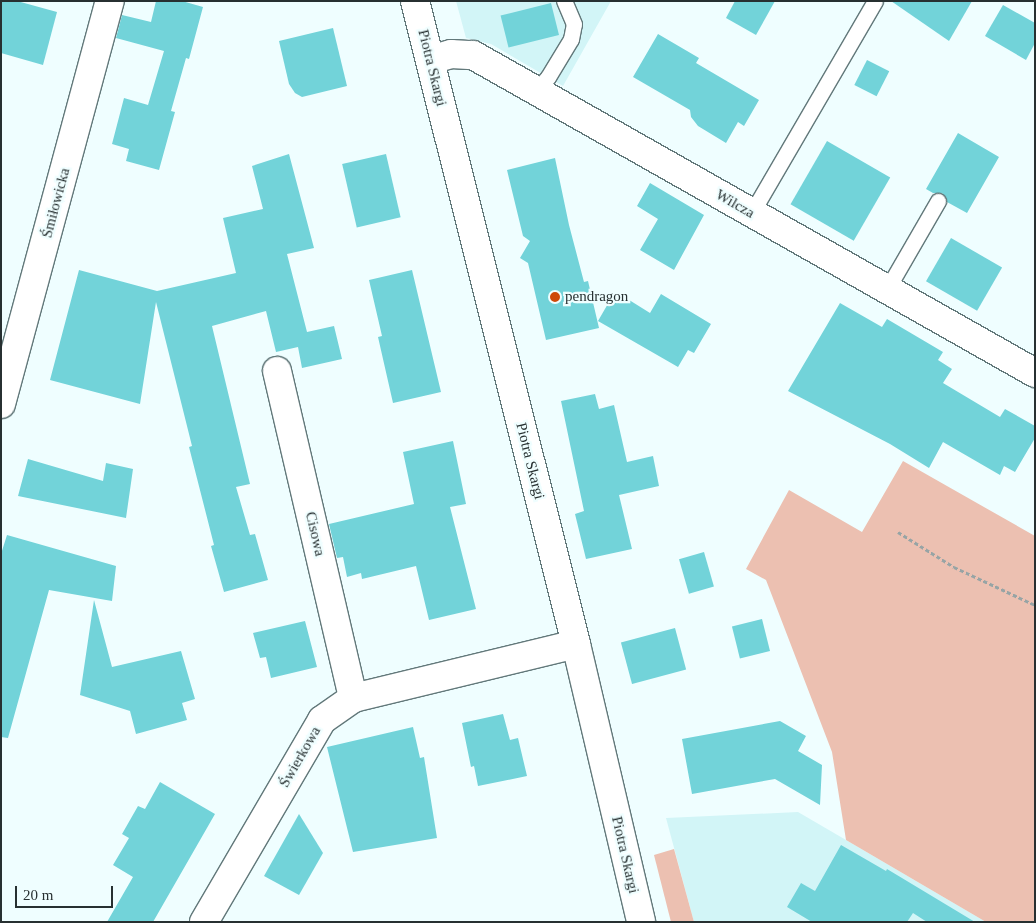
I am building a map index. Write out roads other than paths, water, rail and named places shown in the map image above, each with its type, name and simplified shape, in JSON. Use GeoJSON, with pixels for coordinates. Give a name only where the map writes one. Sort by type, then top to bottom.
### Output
{"type":"FeatureCollection","features":[{"type":"Feature","properties":{"kind":"street","name":"Śmiłowicka"},"geometry":{"type":"LineString","coordinates":[[1,404],[110,1]]}},
{"type":"Feature","properties":{"kind":"street","name":"Piotra Skargi"},"geometry":{"type":"LineString","coordinates":[[415,1],[576,644],[641,922]]}},
{"type":"Feature","properties":{"kind":"street","name":"Wilcza"},"geometry":{"type":"LineString","coordinates":[[430,60],[451,54],[473,56],[886,291],[1035,373]]}},
{"type":"Feature","properties":{"kind":"street","name":"Cisowa"},"geometry":{"type":"LineString","coordinates":[[277,371],[353,698]]}},
{"type":"Feature","properties":{"kind":"street","name":"Świerkowa"},"geometry":{"type":"LineString","coordinates":[[204,922],[322,720],[353,698],[576,644]]}},
{"type":"Feature","properties":{"kind":"lane"},"geometry":{"type":"LineString","coordinates":[[535,91],[548,77],[571,39],[574,24],[564,1]]}},
{"type":"Feature","properties":{"kind":"lane"},"geometry":{"type":"LineString","coordinates":[[751,214],[875,1]]}},
{"type":"Feature","properties":{"kind":"lane"},"geometry":{"type":"LineString","coordinates":[[886,291],[938,201]]}},
{"type":"Feature","properties":{"kind":"place","name":"pendragon"},"geometry":{"type":"Point","coordinates":[555,297]}}]}
